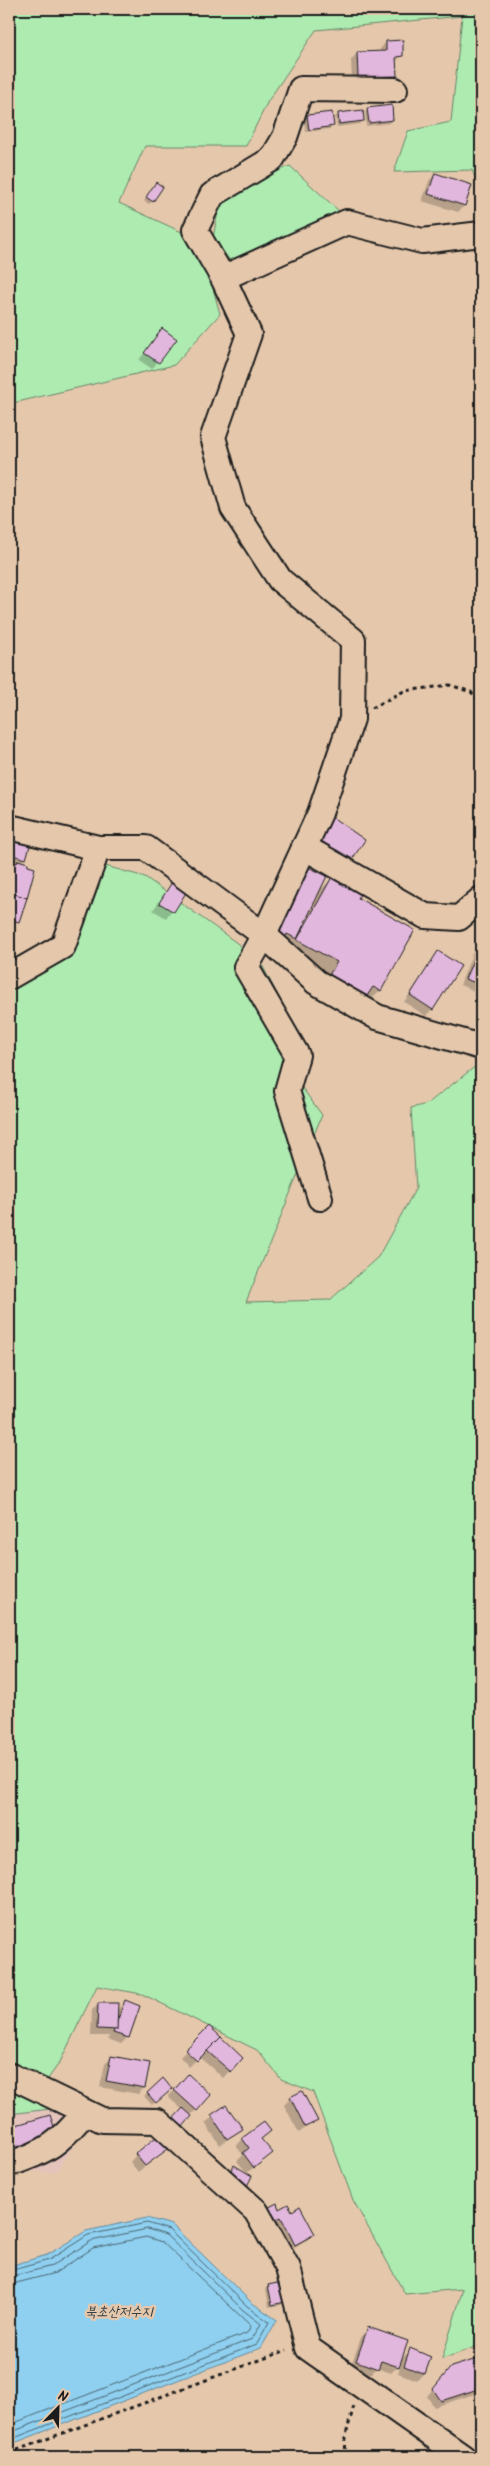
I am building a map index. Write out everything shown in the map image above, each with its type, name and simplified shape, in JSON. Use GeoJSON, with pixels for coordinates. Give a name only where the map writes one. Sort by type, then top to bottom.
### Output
{"type":"FeatureCollection","features":[{"type":"Feature","properties":{"kind":"street"},"geometry":{"type":"LineString","coordinates":[[320,1198],[287,1091],[297,1055],[246,967],[264,935],[320,813],[352,719],[353,640],[280,580],[233,508],[213,436],[249,334],[223,278],[195,230],[212,195],[272,159],[285,137],[302,89],[395,90]]}},
{"type":"Feature","properties":{"kind":"street"},"geometry":{"type":"LineString","coordinates":[[223,278],[347,222],[422,241],[481,234]]}},
{"type":"Feature","properties":{"kind":"street"},"geometry":{"type":"LineString","coordinates":[[9,826],[98,848],[146,848],[264,935],[316,982],[377,1017],[481,1047]]}},
{"type":"Feature","properties":{"kind":"street"},"geometry":{"type":"LineString","coordinates":[[304,847],[425,916],[458,918],[481,899]]}},
{"type":"Feature","properties":{"kind":"street"},"geometry":{"type":"LineString","coordinates":[[9,977],[63,946],[98,848]]}},
{"type":"Feature","properties":{"kind":"street"},"geometry":{"type":"LineString","coordinates":[[9,2075],[102,2120],[157,2121],[256,2211],[288,2268],[308,2348],[463,2457]]}},
{"type":"Feature","properties":{"kind":"street"},"geometry":{"type":"LineString","coordinates":[[9,2164],[36,2156],[64,2138],[85,2112]]}},
{"type":"Feature","properties":{"kind":"path"},"geometry":{"type":"LineString","coordinates":[[352,719],[404,691],[450,685],[472,692],[481,702]]}},
{"type":"Feature","properties":{"kind":"path"},"geometry":{"type":"LineString","coordinates":[[9,2454],[284,2350],[308,2348]]}},
{"type":"Feature","properties":{"kind":"path"},"geometry":{"type":"LineString","coordinates":[[344,2457],[346,2435],[355,2402],[363,2387]]}},
{"type":"Feature","properties":{"kind":"shaded area"},"geometry":{"type":"Polygon","coordinates":[[[58,2108],[87,2126],[55,2173],[20,2170],[9,2173],[9,2114],[58,2108]]]}},
{"type":"Feature","properties":{"kind":"green space"},"geometry":{"type":"Polygon","coordinates":[[[9,9],[481,9],[481,193],[472,170],[394,172],[408,131],[451,122],[462,16],[316,30],[268,101],[246,146],[145,146],[119,203],[186,234],[212,285],[220,314],[174,365],[9,404],[9,9]]]}},
{"type":"Feature","properties":{"kind":"green space"},"geometry":{"type":"Polygon","coordinates":[[[290,166],[341,213],[231,262],[213,238],[221,195],[290,166]]]}},
{"type":"Feature","properties":{"kind":"green space"},"geometry":{"type":"Polygon","coordinates":[[[102,865],[145,877],[259,959],[307,1052],[297,1081],[322,1115],[246,1302],[330,1300],[378,1257],[416,1188],[411,1108],[427,1104],[481,1062],[481,2338],[478,2346],[442,2359],[463,2289],[405,2294],[353,2200],[313,2092],[281,2079],[257,2050],[142,1994],[97,1986],[60,2062],[45,2083],[9,2068],[9,989],[62,960],[102,865]]]}},
{"type":"Feature","properties":{"kind":"green space"},"geometry":{"type":"Polygon","coordinates":[[[9,2085],[58,2108],[9,2114],[9,2085]]]}},
{"type":"Feature","properties":{"kind":"water","name":"북초산저수지"},"geometry":{"type":"Polygon","coordinates":[[[147,2218],[172,2225],[251,2302],[277,2320],[261,2348],[9,2445],[9,2266],[47,2255],[86,2231],[147,2218]]]}},
{"type":"Feature","properties":{"kind":"building"},"geometry":{"type":"Polygon","coordinates":[[[403,40],[403,56],[396,57],[397,76],[358,77],[357,52],[386,51],[386,41],[403,40]]]}},
{"type":"Feature","properties":{"kind":"building"},"geometry":{"type":"Polygon","coordinates":[[[392,105],[393,120],[369,123],[367,108],[392,105]]]}},
{"type":"Feature","properties":{"kind":"building"},"geometry":{"type":"Polygon","coordinates":[[[363,110],[364,121],[339,124],[338,113],[363,110]]]}},
{"type":"Feature","properties":{"kind":"building"},"geometry":{"type":"Polygon","coordinates":[[[332,112],[334,126],[309,130],[307,115],[332,112]]]}},
{"type":"Feature","properties":{"kind":"building"},"geometry":{"type":"Polygon","coordinates":[[[435,173],[472,185],[465,206],[428,194],[435,173]]]}},
{"type":"Feature","properties":{"kind":"building"},"geometry":{"type":"Polygon","coordinates":[[[156,182],[163,187],[153,202],[146,197],[156,182]]]}},
{"type":"Feature","properties":{"kind":"building"},"geometry":{"type":"Polygon","coordinates":[[[162,328],[177,339],[159,363],[144,353],[162,328]]]}},
{"type":"Feature","properties":{"kind":"building"},"geometry":{"type":"Polygon","coordinates":[[[332,817],[365,840],[351,861],[317,838],[332,817]]]}},
{"type":"Feature","properties":{"kind":"building"},"geometry":{"type":"Polygon","coordinates":[[[9,832],[32,839],[26,859],[9,854],[9,832]]]}},
{"type":"Feature","properties":{"kind":"building"},"geometry":{"type":"Polygon","coordinates":[[[18,860],[28,863],[28,866],[35,868],[27,898],[9,892],[9,861],[17,863],[18,860]]]}},
{"type":"Feature","properties":{"kind":"building"},"geometry":{"type":"Polygon","coordinates":[[[304,865],[327,876],[297,939],[287,934],[283,941],[270,935],[304,865]]]}},
{"type":"Feature","properties":{"kind":"building"},"geometry":{"type":"Polygon","coordinates":[[[333,875],[362,891],[358,898],[415,930],[381,991],[373,987],[367,996],[329,975],[337,962],[297,940],[333,875]]]}},
{"type":"Feature","properties":{"kind":"building"},"geometry":{"type":"Polygon","coordinates":[[[172,882],[187,891],[174,912],[159,903],[172,882]]]}},
{"type":"Feature","properties":{"kind":"building"},"geometry":{"type":"Polygon","coordinates":[[[9,892],[27,898],[19,922],[9,919],[9,892]]]}},
{"type":"Feature","properties":{"kind":"building"},"geometry":{"type":"Polygon","coordinates":[[[481,945],[481,985],[465,979],[481,945]]]}},
{"type":"Feature","properties":{"kind":"building"},"geometry":{"type":"Polygon","coordinates":[[[438,951],[461,966],[433,1010],[410,995],[438,951]]]}},
{"type":"Feature","properties":{"kind":"building"},"geometry":{"type":"Polygon","coordinates":[[[125,2000],[140,2006],[129,2038],[113,2033],[125,2000]]]}},
{"type":"Feature","properties":{"kind":"building"},"geometry":{"type":"Polygon","coordinates":[[[98,2003],[118,2003],[117,2030],[97,2029],[98,2003]]]}},
{"type":"Feature","properties":{"kind":"building"},"geometry":{"type":"Polygon","coordinates":[[[209,2026],[221,2037],[197,2061],[185,2050],[209,2026]]]}},
{"type":"Feature","properties":{"kind":"building"},"geometry":{"type":"Polygon","coordinates":[[[221,2037],[243,2058],[231,2072],[207,2051],[221,2037]]]}},
{"type":"Feature","properties":{"kind":"building"},"geometry":{"type":"Polygon","coordinates":[[[111,2056],[150,2063],[145,2088],[106,2081],[111,2056]]]}},
{"type":"Feature","properties":{"kind":"building"},"geometry":{"type":"Polygon","coordinates":[[[188,2074],[211,2095],[197,2111],[174,2090],[188,2074]]]}},
{"type":"Feature","properties":{"kind":"building"},"geometry":{"type":"Polygon","coordinates":[[[163,2078],[172,2089],[156,2103],[147,2093],[163,2078]]]}},
{"type":"Feature","properties":{"kind":"building"},"geometry":{"type":"Polygon","coordinates":[[[302,2091],[318,2121],[305,2127],[290,2097],[302,2091]]]}},
{"type":"Feature","properties":{"kind":"building"},"geometry":{"type":"Polygon","coordinates":[[[226,2105],[243,2129],[227,2139],[211,2115],[226,2105]]]}},
{"type":"Feature","properties":{"kind":"building"},"geometry":{"type":"Polygon","coordinates":[[[183,2108],[192,2116],[181,2129],[171,2121],[183,2108]]]}},
{"type":"Feature","properties":{"kind":"building"},"geometry":{"type":"Polygon","coordinates":[[[50,2115],[58,2138],[9,2153],[9,2121],[11,2120],[13,2126],[50,2115]]]}},
{"type":"Feature","properties":{"kind":"building"},"geometry":{"type":"Polygon","coordinates":[[[264,2122],[271,2131],[261,2139],[273,2153],[254,2168],[243,2153],[249,2148],[242,2138],[264,2122]]]}},
{"type":"Feature","properties":{"kind":"building"},"geometry":{"type":"Polygon","coordinates":[[[161,2133],[172,2146],[145,2166],[135,2154],[161,2133]]]}},
{"type":"Feature","properties":{"kind":"building"},"geometry":{"type":"Polygon","coordinates":[[[234,2165],[252,2176],[246,2188],[227,2177],[234,2165]]]}},
{"type":"Feature","properties":{"kind":"building"},"geometry":{"type":"Polygon","coordinates":[[[277,2203],[279,2209],[288,2204],[292,2211],[300,2206],[315,2234],[295,2245],[281,2217],[272,2222],[265,2209],[277,2203]]]}},
{"type":"Feature","properties":{"kind":"building"},"geometry":{"type":"Polygon","coordinates":[[[282,2282],[285,2302],[272,2305],[268,2285],[282,2282]]]}},
{"type":"Feature","properties":{"kind":"building"},"geometry":{"type":"Polygon","coordinates":[[[368,2327],[408,2341],[399,2367],[381,2361],[378,2369],[356,2361],[368,2327]]]}},
{"type":"Feature","properties":{"kind":"building"},"geometry":{"type":"Polygon","coordinates":[[[410,2348],[431,2357],[425,2374],[404,2366],[410,2348]]]}},
{"type":"Feature","properties":{"kind":"building"},"geometry":{"type":"Polygon","coordinates":[[[477,2359],[481,2373],[481,2388],[441,2401],[433,2389],[451,2367],[477,2359]]]}}]}
